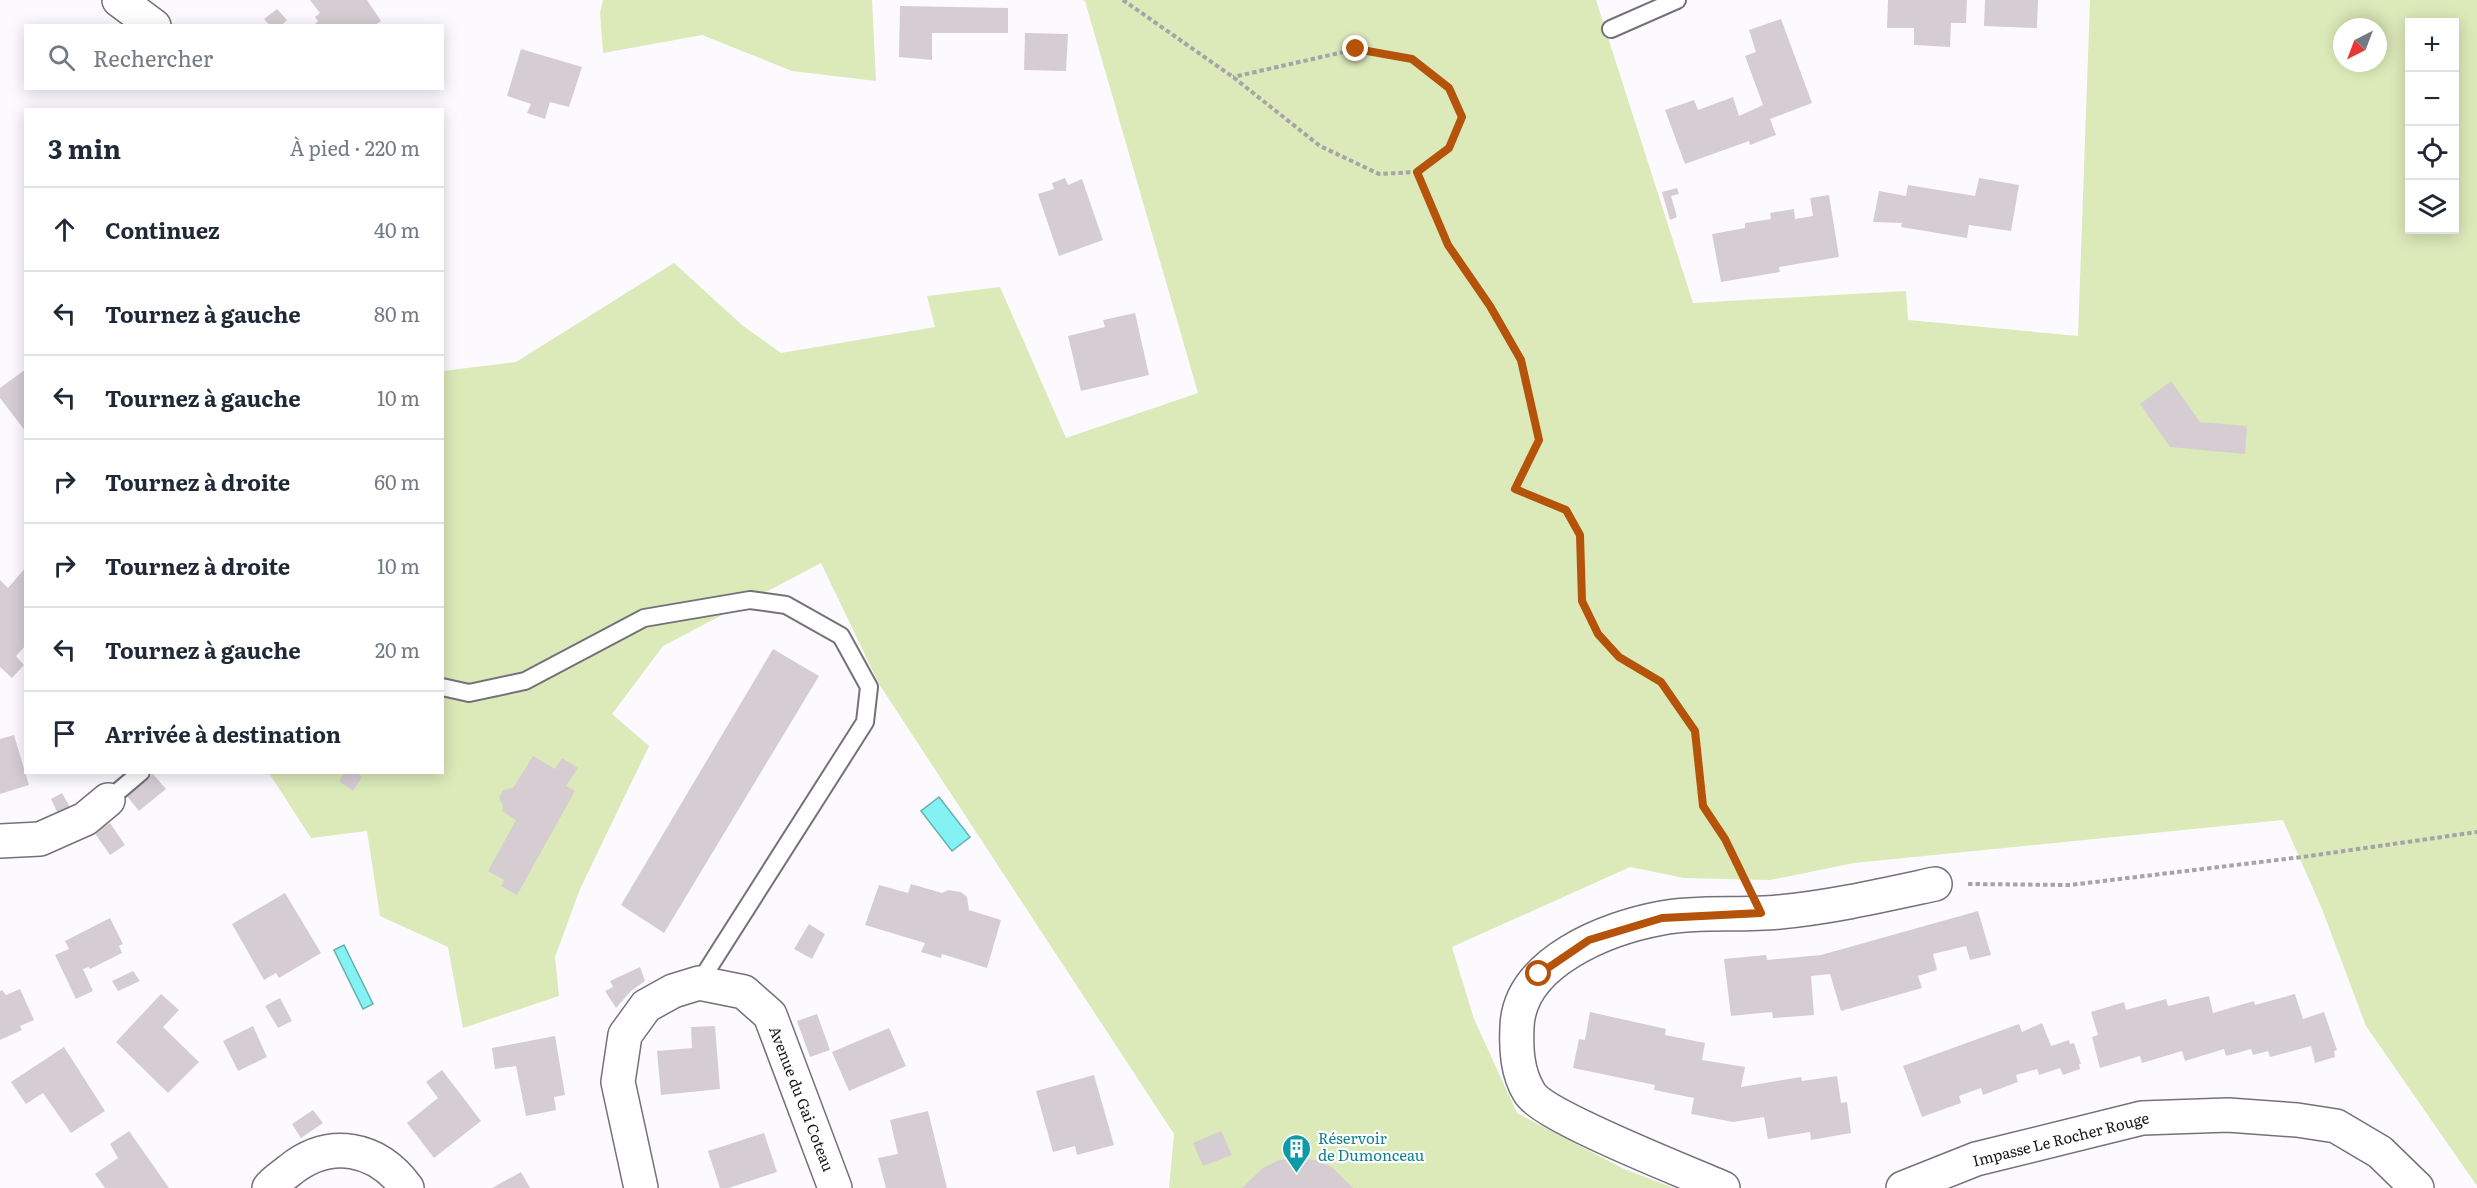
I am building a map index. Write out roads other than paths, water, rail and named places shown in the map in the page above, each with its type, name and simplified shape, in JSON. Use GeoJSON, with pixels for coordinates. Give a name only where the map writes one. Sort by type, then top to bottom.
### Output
{"type":"FeatureCollection","features":[{"type":"Feature","properties":{"kind":"street"},"geometry":{"type":"LineString","coordinates":[[119,0],[151,24]]}},
{"type":"Feature","properties":{"kind":"street"},"geometry":{"type":"LineString","coordinates":[[0,841],[40,840],[85,819],[108,800]]}},
{"type":"Feature","properties":{"kind":"street"},"geometry":{"type":"LineString","coordinates":[[1723,1188],[1563,1118],[1529,1094],[1515,1056],[1517,1013],[1539,974],[1589,940],[1662,918],[1761,913],[1846,903],[1935,884]]}},
{"type":"Feature","properties":{"kind":"street","name":"Avenue du Gai Coteau"},"geometry":{"type":"LineString","coordinates":[[641,1188],[618,1082],[625,1035],[646,1006],[673,991],[699,983],[744,992],[770,1015],[835,1188]]}},
{"type":"Feature","properties":{"kind":"street","name":"Impasse Le Rocher Rouge"},"geometry":{"type":"LineString","coordinates":[[1903,1188],[1976,1159],[2142,1118],[2228,1116],[2297,1120],[2336,1126],[2380,1152],[2417,1188]]}},
{"type":"Feature","properties":{"kind":"street"},"geometry":{"type":"LineString","coordinates":[[269,1188],[303,1159],[338,1149],[373,1156],[398,1176],[407,1188]]}},
{"type":"Feature","properties":{"kind":"lane"},"geometry":{"type":"LineString","coordinates":[[1611,29],[1677,0]]}},
{"type":"Feature","properties":{"kind":"lane"},"geometry":{"type":"LineString","coordinates":[[444,687],[469,693],[525,681],[644,618],[750,600],[786,605],[841,636],[869,687],[864,722],[699,983]]}},
{"type":"Feature","properties":{"kind":"lane"},"geometry":{"type":"LineString","coordinates":[[108,800],[139,774]]}},
{"type":"Feature","properties":{"kind":"water"},"geometry":{"type":"Polygon","coordinates":[[[939,797],[970,837],[952,851],[921,811],[939,797]]]}},
{"type":"Feature","properties":{"kind":"water"},"geometry":{"type":"Polygon","coordinates":[[[344,945],[373,1004],[363,1009],[334,950],[344,945]]]}},
{"type":"Feature","properties":{"kind":"place","name":"Réservoir de Dumonceau"},"geometry":{"type":"Point","coordinates":[1297,1174]}}]}
